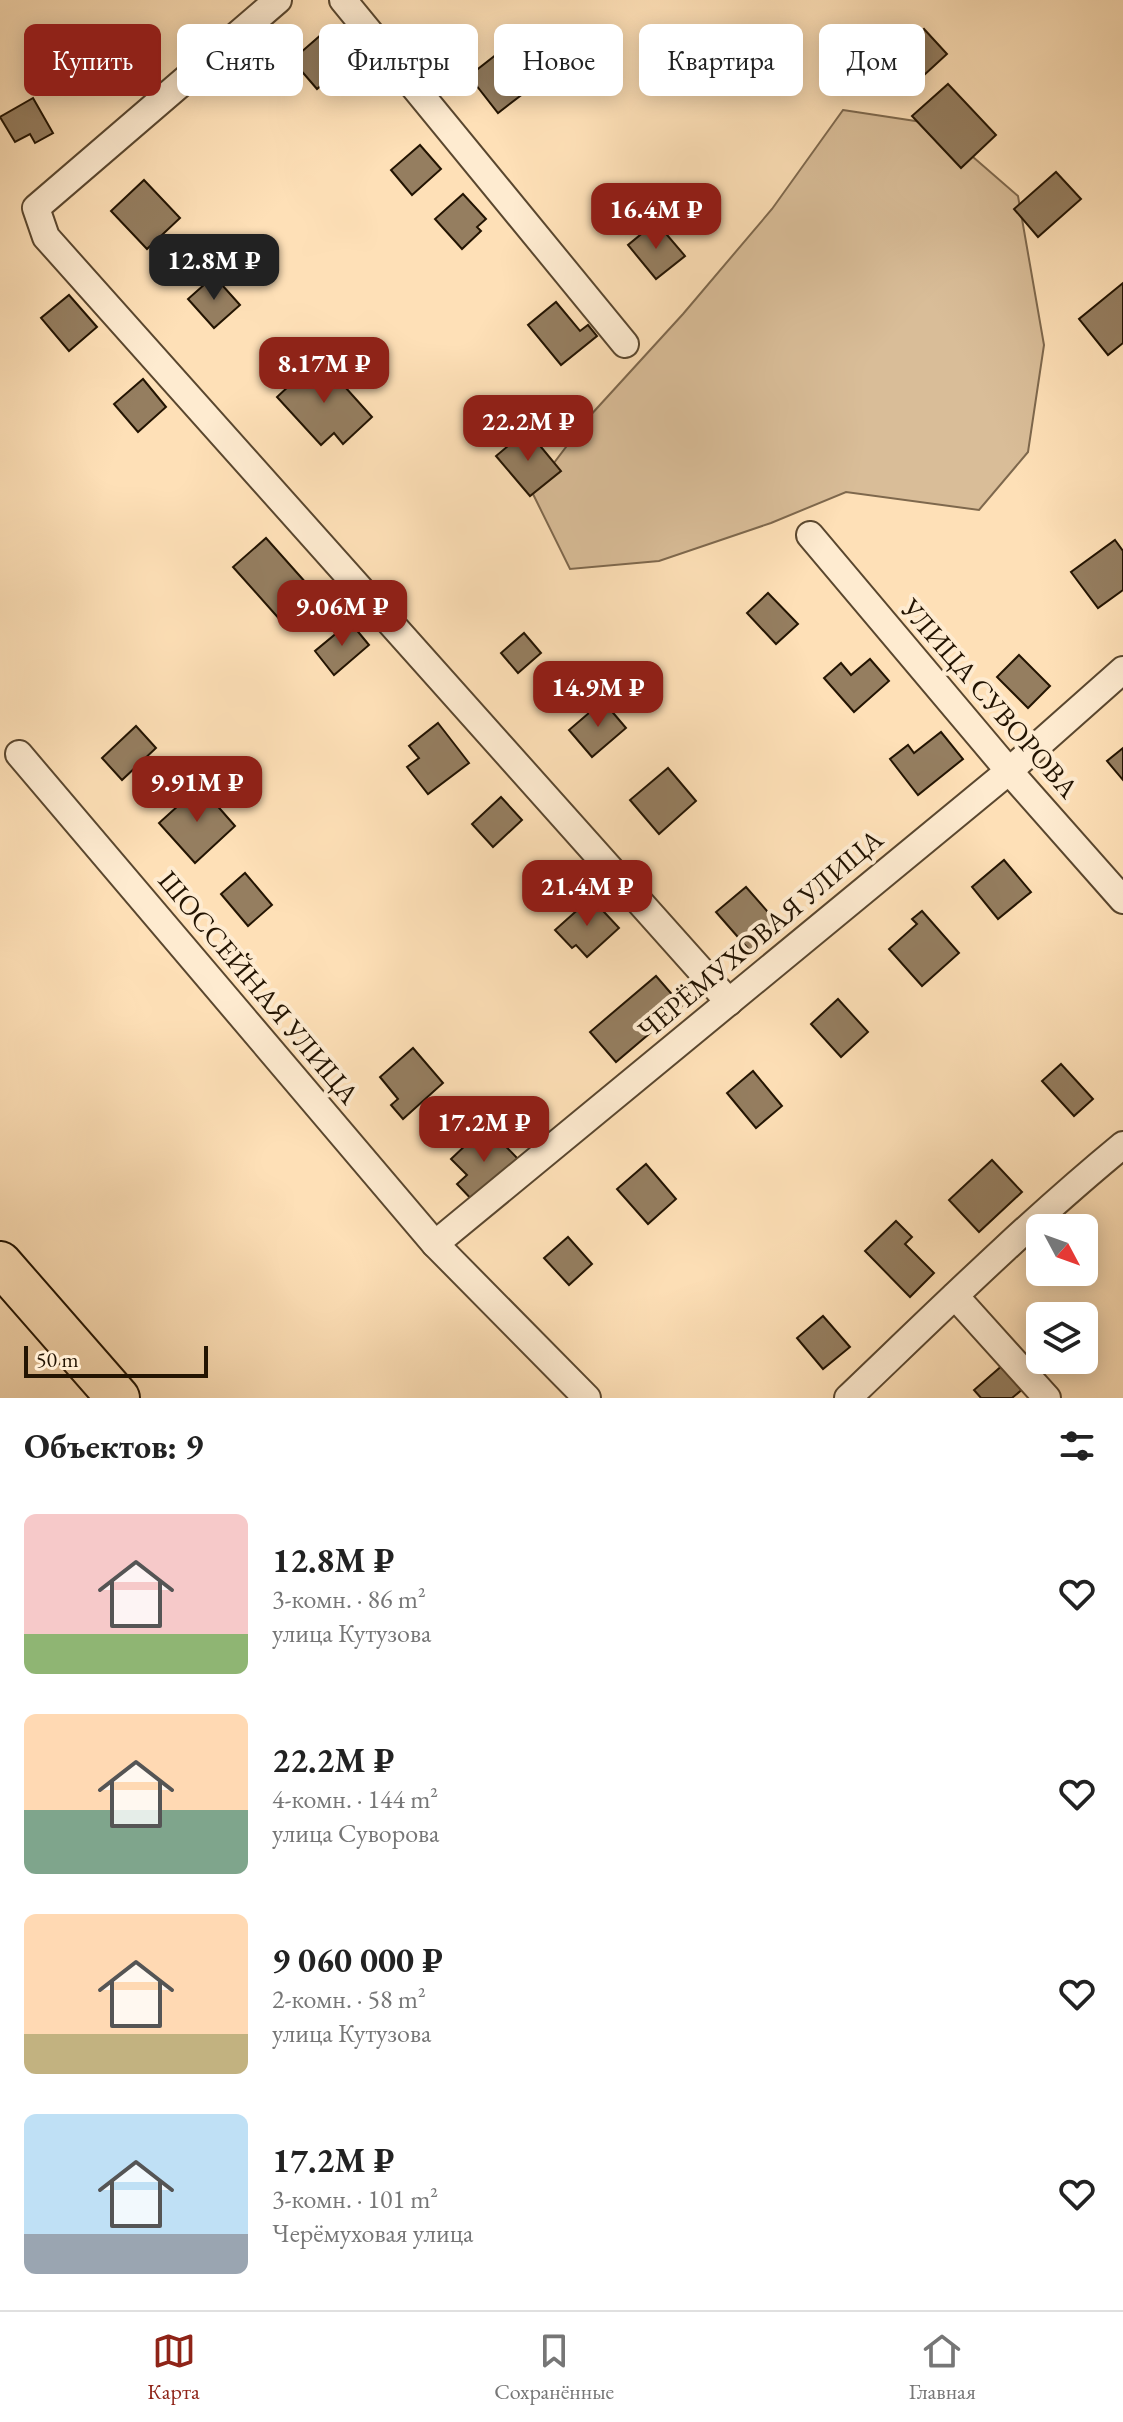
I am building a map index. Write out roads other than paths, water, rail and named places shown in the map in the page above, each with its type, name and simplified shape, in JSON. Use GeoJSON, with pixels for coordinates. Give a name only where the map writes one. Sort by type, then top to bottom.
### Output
{"type":"FeatureCollection","features":[{"type":"Feature","properties":{"kind":"main road"},"geometry":{"type":"LineString","coordinates":[[0,1263],[118,1398]]}},
{"type":"Feature","properties":{"kind":"street"},"geometry":{"type":"LineString","coordinates":[[278,0],[36,208],[46,237],[729,1002]]}},
{"type":"Feature","properties":{"kind":"street"},"geometry":{"type":"LineString","coordinates":[[343,0],[625,344]]}},
{"type":"Feature","properties":{"kind":"street","name":"УЛИЦА СУВОРОВА"},"geometry":{"type":"LineString","coordinates":[[810,535],[1009,771],[1123,900]]}},
{"type":"Feature","properties":{"kind":"street","name":"ЧЕРЁМУХОВАЯ УЛИЦА"},"geometry":{"type":"LineString","coordinates":[[435,1244],[1009,771],[1123,670]]}},
{"type":"Feature","properties":{"kind":"street","name":"ШОССЕЙНАЯ УЛИЦА"},"geometry":{"type":"LineString","coordinates":[[19,754],[435,1244],[587,1398]]}},
{"type":"Feature","properties":{"kind":"street"},"geometry":{"type":"LineString","coordinates":[[848,1398],[955,1296],[1123,1145]]}},
{"type":"Feature","properties":{"kind":"street"},"geometry":{"type":"LineString","coordinates":[[955,1296],[1047,1398]]}}]}
